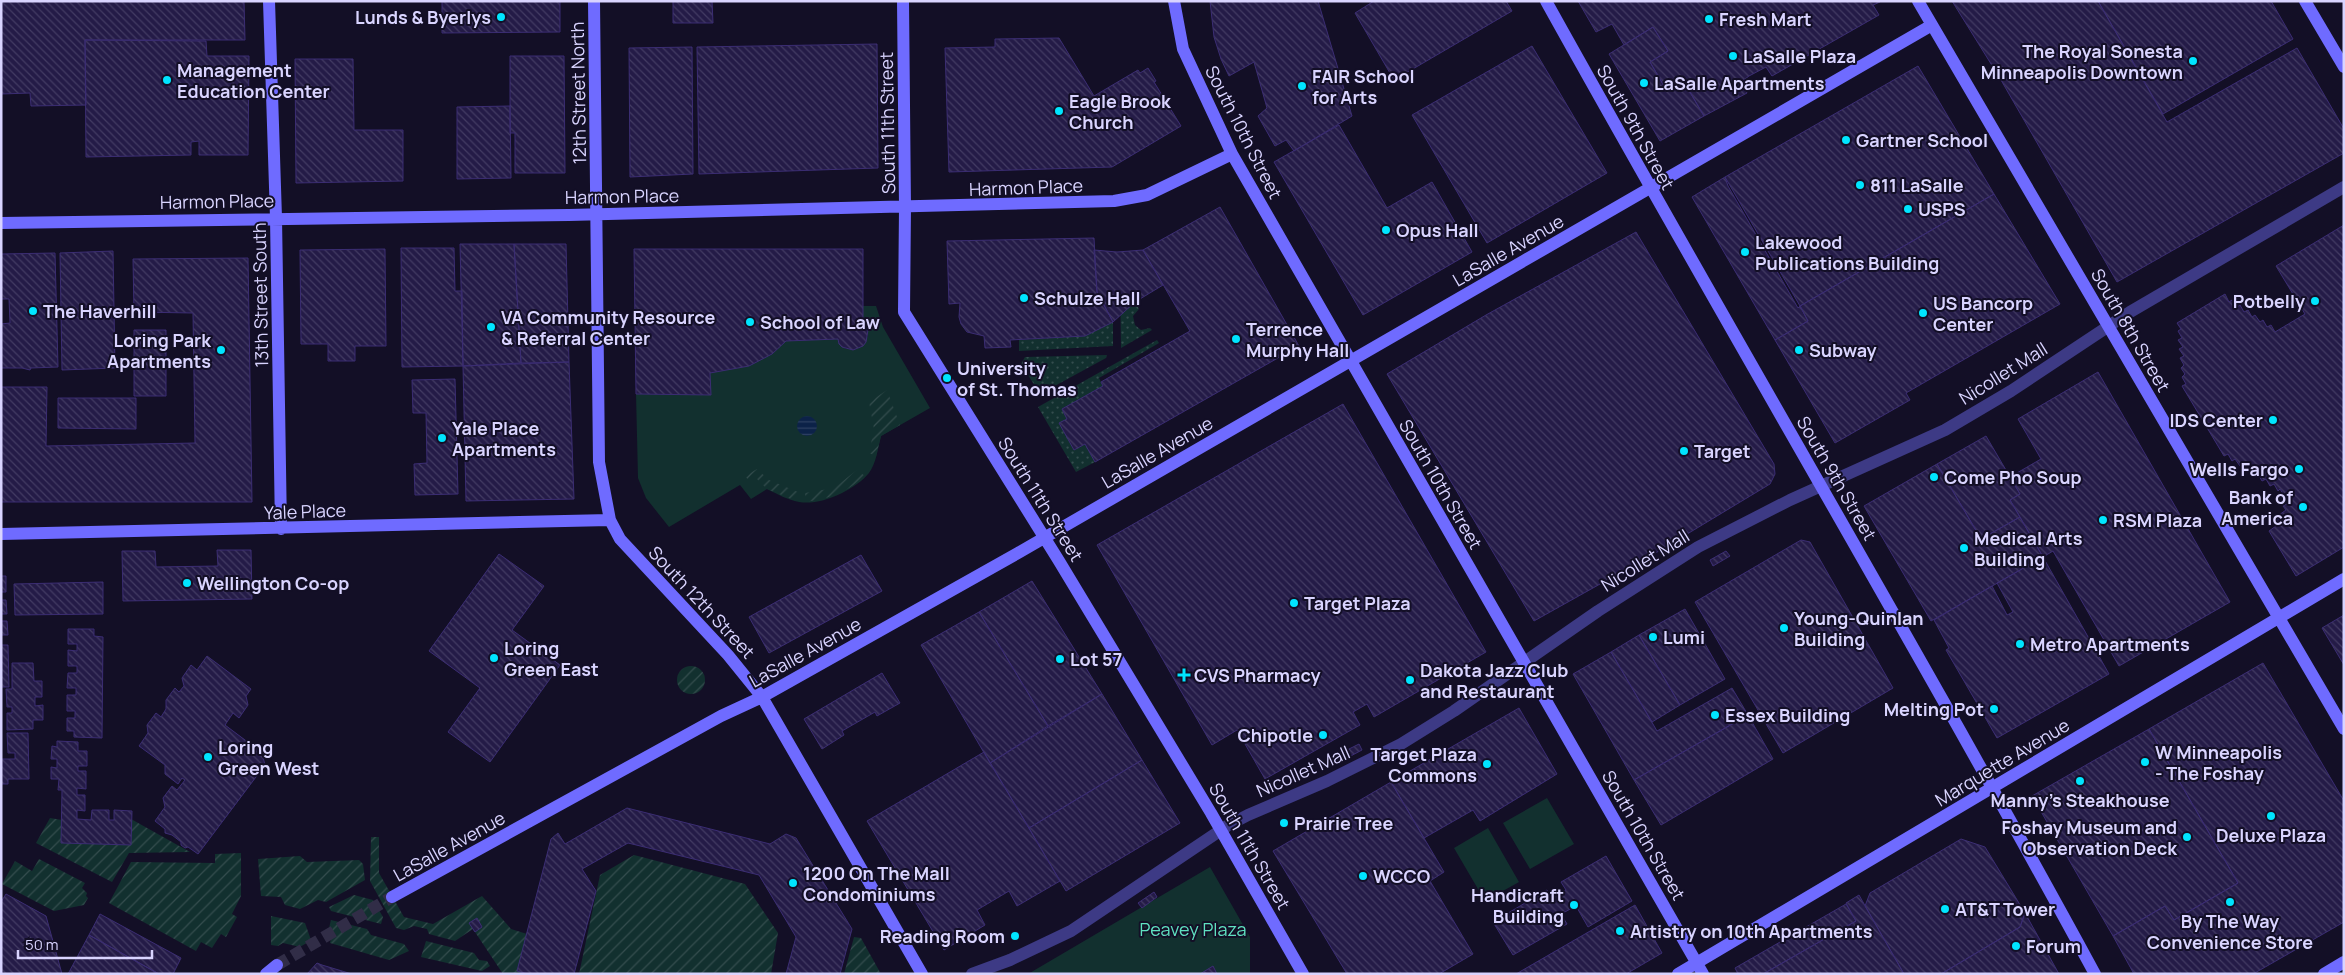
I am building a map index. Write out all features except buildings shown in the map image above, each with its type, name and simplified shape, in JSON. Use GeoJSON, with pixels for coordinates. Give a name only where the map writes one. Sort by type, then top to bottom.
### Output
{"type":"FeatureCollection","features":[{"type":"Feature","properties":{"kind":"street","name":"13th Street South"},"geometry":{"type":"LineString","coordinates":[[269,1],[276,218],[281,529]]}},
{"type":"Feature","properties":{"kind":"street","name":"12th Street North"},"geometry":{"type":"LineString","coordinates":[[594,1],[598,214]]}},
{"type":"Feature","properties":{"kind":"street","name":"South 11th Street"},"geometry":{"type":"LineString","coordinates":[[902,1],[905,208],[904,312],[1044,538],[1221,831],[1303,974]]}},
{"type":"Feature","properties":{"kind":"street","name":"South 10th Street"},"geometry":{"type":"LineString","coordinates":[[1174,1],[1183,49],[1232,154],[1704,974]]}},
{"type":"Feature","properties":{"kind":"street","name":"South 9th Street"},"geometry":{"type":"LineString","coordinates":[[1546,1],[1650,189],[1994,788],[2095,974]]}},
{"type":"Feature","properties":{"kind":"street","name":"South 8th Street"},"geometry":{"type":"LineString","coordinates":[[1918,1],[2344,729]]}},
{"type":"Feature","properties":{"kind":"street"},"geometry":{"type":"LineString","coordinates":[[2305,1],[2344,67]]}},
{"type":"Feature","properties":{"kind":"street","name":"LaSalle Avenue"},"geometry":{"type":"LineString","coordinates":[[392,897],[712,721],[762,697],[1044,538],[1932,25]]}},
{"type":"Feature","properties":{"kind":"street","name":"Harmon Place"},"geometry":{"type":"LineString","coordinates":[[1,223],[905,208],[1131,200],[1147,195],[1232,154]]}},
{"type":"Feature","properties":{"kind":"street","name":"Nicollet Mall"},"geometry":{"type":"LineString","coordinates":[[972,974],[1010,960],[1071,931],[1248,815],[1328,781],[1400,744],[1454,711],[1598,611],[1698,547],[1820,486],[1945,430],[2011,391],[2109,326],[2344,187]]}},
{"type":"Feature","properties":{"kind":"street","name":"South 12th Street"},"geometry":{"type":"LineString","coordinates":[[598,214],[599,462],[610,520],[620,539],[728,654],[762,697],[922,974]]}},
{"type":"Feature","properties":{"kind":"street","name":"Yale Place"},"geometry":{"type":"LineString","coordinates":[[1,534],[610,520]]}},
{"type":"Feature","properties":{"kind":"street","name":"Marquette Avenue"},"geometry":{"type":"LineString","coordinates":[[1678,974],[2344,579]]}},
{"type":"Feature","properties":{"kind":"street"},"geometry":{"type":"LineString","coordinates":[[2324,974],[2344,962]]}},
{"type":"Feature","properties":{"kind":"street"},"geometry":{"type":"LineString","coordinates":[[266,974],[277,965]]}},
{"type":"Feature","properties":{"kind":"green space"},"geometry":{"type":"Polygon","coordinates":[[[1120,276],[1139,309],[1133,316],[1135,325],[1141,330],[1150,328],[1152,330],[1121,348],[1120,276]]]}},
{"type":"Feature","properties":{"kind":"green space"},"geometry":{"type":"Polygon","coordinates":[[[863,306],[876,306],[883,327],[930,408],[881,436],[875,461],[869,473],[846,491],[827,499],[808,503],[787,498],[767,489],[751,499],[740,485],[669,527],[646,498],[638,478],[636,394],[710,395],[710,373],[732,369],[760,360],[786,341],[838,339],[839,344],[846,348],[858,348],[863,344],[868,333],[863,320],[863,306]]]}},
{"type":"Feature","properties":{"kind":"green space"},"geometry":{"type":"Polygon","coordinates":[[[1113,322],[1113,346],[1019,351],[1019,340],[1085,336],[1113,322]]]}},
{"type":"Feature","properties":{"kind":"green space"},"geometry":{"type":"Polygon","coordinates":[[[1157,340],[1159,343],[1099,378],[1103,386],[1062,409],[1067,419],[1074,450],[1085,444],[1095,462],[1076,472],[1038,407],[1157,340]]]}},
{"type":"Feature","properties":{"kind":"green space"},"geometry":{"type":"Polygon","coordinates":[[[1107,355],[1106,358],[1040,394],[1021,364],[1025,357],[1107,355]]]}},
{"type":"Feature","properties":{"kind":"green space"},"geometry":{"type":"Polygon","coordinates":[[[887,390],[900,425],[881,436],[876,456],[869,453],[874,429],[869,402],[887,390]]]}},
{"type":"Feature","properties":{"kind":"green space"},"geometry":{"type":"Polygon","coordinates":[[[757,469],[769,480],[798,492],[796,501],[767,489],[756,478],[749,481],[745,476],[757,469]]]}},
{"type":"Feature","properties":{"kind":"green space"},"geometry":{"type":"Polygon","coordinates":[[[857,470],[865,476],[844,491],[806,502],[805,493],[834,488],[857,470]]]}},
{"type":"Feature","properties":{"kind":"green space"},"geometry":{"type":"Polygon","coordinates":[[[691,666],[701,670],[705,680],[701,690],[691,694],[681,690],[677,680],[681,670],[691,666]]]}},
{"type":"Feature","properties":{"kind":"green space"},"geometry":{"type":"Polygon","coordinates":[[[1547,798],[1574,844],[1530,869],[1503,823],[1547,798]]]}},
{"type":"Feature","properties":{"kind":"green space"},"geometry":{"type":"Polygon","coordinates":[[[50,818],[62,820],[61,843],[131,845],[131,819],[190,852],[129,853],[112,882],[36,843],[50,818]]]}},
{"type":"Feature","properties":{"kind":"green space"},"geometry":{"type":"Polygon","coordinates":[[[1488,828],[1519,882],[1485,901],[1454,848],[1488,828]]]}},
{"type":"Feature","properties":{"kind":"green space"},"geometry":{"type":"Polygon","coordinates":[[[371,837],[379,837],[379,873],[404,917],[433,924],[482,896],[511,929],[527,934],[528,974],[503,974],[473,929],[455,941],[429,934],[427,929],[414,926],[404,930],[396,928],[370,881],[371,837]]]}},
{"type":"Feature","properties":{"kind":"green space"},"geometry":{"type":"Polygon","coordinates":[[[241,853],[241,896],[232,914],[237,917],[226,937],[221,934],[212,948],[201,942],[196,951],[109,903],[131,862],[215,863],[215,854],[241,853]]]}},
{"type":"Feature","properties":{"kind":"green space"},"geometry":{"type":"Polygon","coordinates":[[[634,855],[745,884],[778,933],[771,974],[579,974],[600,875],[634,855]]]}},
{"type":"Feature","properties":{"kind":"green space"},"geometry":{"type":"Polygon","coordinates":[[[300,856],[307,862],[359,860],[363,864],[365,880],[326,902],[318,900],[300,909],[285,905],[281,897],[261,896],[258,859],[300,856]]]}},
{"type":"Feature","properties":{"kind":"green space"},"geometry":{"type":"Polygon","coordinates":[[[39,859],[85,883],[82,888],[87,893],[86,896],[88,898],[84,905],[54,911],[2,884],[15,861],[32,871],[39,859]]]}},
{"type":"Feature","properties":{"kind":"green space","name":"Peavey Plaza"},"geometry":{"type":"Polygon","coordinates":[[[1210,867],[1250,937],[1250,974],[1028,974],[1210,867]]]}},
{"type":"Feature","properties":{"kind":"green space"},"geometry":{"type":"Polygon","coordinates":[[[354,895],[373,900],[383,917],[381,924],[331,911],[329,907],[354,895]]]}},
{"type":"Feature","properties":{"kind":"green space"},"geometry":{"type":"Polygon","coordinates":[[[271,916],[305,923],[311,940],[300,947],[283,943],[278,946],[271,945],[271,916]]]}},
{"type":"Feature","properties":{"kind":"green space"},"geometry":{"type":"Polygon","coordinates":[[[331,920],[367,929],[371,935],[404,944],[409,951],[389,960],[330,943],[332,934],[329,928],[331,920]]]}},
{"type":"Feature","properties":{"kind":"green space"},"geometry":{"type":"Polygon","coordinates":[[[854,937],[861,938],[881,974],[844,974],[854,937]]]}},
{"type":"Feature","properties":{"kind":"green space"},"geometry":{"type":"Polygon","coordinates":[[[426,941],[474,953],[479,960],[487,961],[490,966],[482,971],[421,957],[426,941]]]}},
{"type":"Feature","properties":{"kind":"water"},"geometry":{"type":"Polygon","coordinates":[[[807,416],[814,419],[817,426],[814,433],[807,436],[800,433],[797,426],[800,419],[807,416]]]}},
{"type":"Feature","properties":{"kind":"tunnel"},"geometry":{"type":"LineString","coordinates":[[277,965],[392,897]]}},
{"type":"Feature","properties":{"kind":"place","name":"Lunds & Byerlys"},"geometry":{"type":"Point","coordinates":[501,17]}},
{"type":"Feature","properties":{"kind":"place","name":"Fresh Mart"},"geometry":{"type":"Point","coordinates":[1709,19]}},
{"type":"Feature","properties":{"kind":"place","name":"LaSalle Plaza"},"geometry":{"type":"Point","coordinates":[1733,56]}},
{"type":"Feature","properties":{"kind":"place","name":"The Royal Sonesta Minneapolis Downtown"},"geometry":{"type":"Point","coordinates":[2193,61]}},
{"type":"Feature","properties":{"kind":"place","name":"Management Education Center"},"geometry":{"type":"Point","coordinates":[167,80]}},
{"type":"Feature","properties":{"kind":"place","name":"LaSalle Apartments"},"geometry":{"type":"Point","coordinates":[1644,83]}},
{"type":"Feature","properties":{"kind":"place","name":"FAIR School for Arts"},"geometry":{"type":"Point","coordinates":[1302,86]}},
{"type":"Feature","properties":{"kind":"place","name":"Eagle Brook Church"},"geometry":{"type":"Point","coordinates":[1059,111]}},
{"type":"Feature","properties":{"kind":"place","name":"Gartner School"},"geometry":{"type":"Point","coordinates":[1846,140]}},
{"type":"Feature","properties":{"kind":"place","name":"811 LaSalle"},"geometry":{"type":"Point","coordinates":[1860,185]}},
{"type":"Feature","properties":{"kind":"place","name":"USPS"},"geometry":{"type":"Point","coordinates":[1908,209]}},
{"type":"Feature","properties":{"kind":"place","name":"Opus Hall"},"geometry":{"type":"Point","coordinates":[1386,230]}},
{"type":"Feature","properties":{"kind":"place","name":"Lakewood Publications Building"},"geometry":{"type":"Point","coordinates":[1745,252]}},
{"type":"Feature","properties":{"kind":"place","name":"Schulze Hall"},"geometry":{"type":"Point","coordinates":[1024,298]}},
{"type":"Feature","properties":{"kind":"place","name":"Potbelly"},"geometry":{"type":"Point","coordinates":[2315,301]}},
{"type":"Feature","properties":{"kind":"place","name":"The Haverhill"},"geometry":{"type":"Point","coordinates":[33,311]}},
{"type":"Feature","properties":{"kind":"place","name":"US Bancorp Center"},"geometry":{"type":"Point","coordinates":[1923,313]}},
{"type":"Feature","properties":{"kind":"place","name":"School of Law"},"geometry":{"type":"Point","coordinates":[750,322]}},
{"type":"Feature","properties":{"kind":"place","name":"VA Community Resource & Referral Center"},"geometry":{"type":"Point","coordinates":[491,327]}},
{"type":"Feature","properties":{"kind":"place","name":"Terrence Murphy Hall"},"geometry":{"type":"Point","coordinates":[1236,339]}},
{"type":"Feature","properties":{"kind":"place","name":"Loring Park Apartments"},"geometry":{"type":"Point","coordinates":[221,350]}},
{"type":"Feature","properties":{"kind":"place","name":"Subway"},"geometry":{"type":"Point","coordinates":[1799,350]}},
{"type":"Feature","properties":{"kind":"place","name":"University of St. Thomas"},"geometry":{"type":"Point","coordinates":[947,378]}},
{"type":"Feature","properties":{"kind":"place","name":"IDS Center"},"geometry":{"type":"Point","coordinates":[2273,420]}},
{"type":"Feature","properties":{"kind":"place","name":"Yale Place Apartments"},"geometry":{"type":"Point","coordinates":[442,438]}},
{"type":"Feature","properties":{"kind":"place","name":"Target"},"geometry":{"type":"Point","coordinates":[1684,451]}},
{"type":"Feature","properties":{"kind":"place","name":"Wells Fargo"},"geometry":{"type":"Point","coordinates":[2299,469]}},
{"type":"Feature","properties":{"kind":"place","name":"Come Pho Soup"},"geometry":{"type":"Point","coordinates":[1934,477]}},
{"type":"Feature","properties":{"kind":"place","name":"Bank of America"},"geometry":{"type":"Point","coordinates":[2303,507]}},
{"type":"Feature","properties":{"kind":"place","name":"RSM Plaza"},"geometry":{"type":"Point","coordinates":[2103,520]}},
{"type":"Feature","properties":{"kind":"place","name":"Medical Arts Building"},"geometry":{"type":"Point","coordinates":[1964,548]}},
{"type":"Feature","properties":{"kind":"place","name":"Wellington Co-op"},"geometry":{"type":"Point","coordinates":[187,583]}},
{"type":"Feature","properties":{"kind":"place","name":"Target Plaza"},"geometry":{"type":"Point","coordinates":[1294,603]}},
{"type":"Feature","properties":{"kind":"place","name":"Young-Quinlan Building"},"geometry":{"type":"Point","coordinates":[1784,628]}},
{"type":"Feature","properties":{"kind":"place","name":"Lumi"},"geometry":{"type":"Point","coordinates":[1653,637]}},
{"type":"Feature","properties":{"kind":"place","name":"Metro Apartments"},"geometry":{"type":"Point","coordinates":[2020,644]}},
{"type":"Feature","properties":{"kind":"place","name":"Loring Green East"},"geometry":{"type":"Point","coordinates":[494,658]}},
{"type":"Feature","properties":{"kind":"place","name":"Lot 57"},"geometry":{"type":"Point","coordinates":[1060,659]}},
{"type":"Feature","properties":{"kind":"place","name":"CVS Pharmacy"},"geometry":{"type":"Point","coordinates":[1184,675]}},
{"type":"Feature","properties":{"kind":"place","name":"Dakota Jazz Club and Restaurant"},"geometry":{"type":"Point","coordinates":[1410,680]}},
{"type":"Feature","properties":{"kind":"place","name":"Melting Pot"},"geometry":{"type":"Point","coordinates":[1994,709]}},
{"type":"Feature","properties":{"kind":"place","name":"Essex Building"},"geometry":{"type":"Point","coordinates":[1715,715]}},
{"type":"Feature","properties":{"kind":"place","name":"Chipotle"},"geometry":{"type":"Point","coordinates":[1323,735]}},
{"type":"Feature","properties":{"kind":"place","name":"Loring Green West"},"geometry":{"type":"Point","coordinates":[208,757]}},
{"type":"Feature","properties":{"kind":"place","name":"W Minneapolis - The Foshay"},"geometry":{"type":"Point","coordinates":[2145,762]}},
{"type":"Feature","properties":{"kind":"place","name":"Target Plaza Commons"},"geometry":{"type":"Point","coordinates":[1487,764]}},
{"type":"Feature","properties":{"kind":"place","name":"Manny's Steakhouse"},"geometry":{"type":"Point","coordinates":[2080,781]}},
{"type":"Feature","properties":{"kind":"place","name":"Deluxe Plaza"},"geometry":{"type":"Point","coordinates":[2271,816]}},
{"type":"Feature","properties":{"kind":"place","name":"Prairie Tree"},"geometry":{"type":"Point","coordinates":[1284,823]}},
{"type":"Feature","properties":{"kind":"place","name":"Foshay Museum and Observation Deck"},"geometry":{"type":"Point","coordinates":[2187,837]}},
{"type":"Feature","properties":{"kind":"place","name":"WCCO"},"geometry":{"type":"Point","coordinates":[1363,876]}},
{"type":"Feature","properties":{"kind":"place","name":"1200 On The Mall Condominiums"},"geometry":{"type":"Point","coordinates":[793,883]}},
{"type":"Feature","properties":{"kind":"place","name":"By The Way Convenience Store"},"geometry":{"type":"Point","coordinates":[2230,902]}},
{"type":"Feature","properties":{"kind":"place","name":"Handicraft Building"},"geometry":{"type":"Point","coordinates":[1574,905]}},
{"type":"Feature","properties":{"kind":"place","name":"AT&T Tower"},"geometry":{"type":"Point","coordinates":[1945,909]}},
{"type":"Feature","properties":{"kind":"place","name":"Artistry on 10th Apartments"},"geometry":{"type":"Point","coordinates":[1620,931]}},
{"type":"Feature","properties":{"kind":"place","name":"Reading Room"},"geometry":{"type":"Point","coordinates":[1015,936]}},
{"type":"Feature","properties":{"kind":"place","name":"Forum"},"geometry":{"type":"Point","coordinates":[2016,946]}}]}
